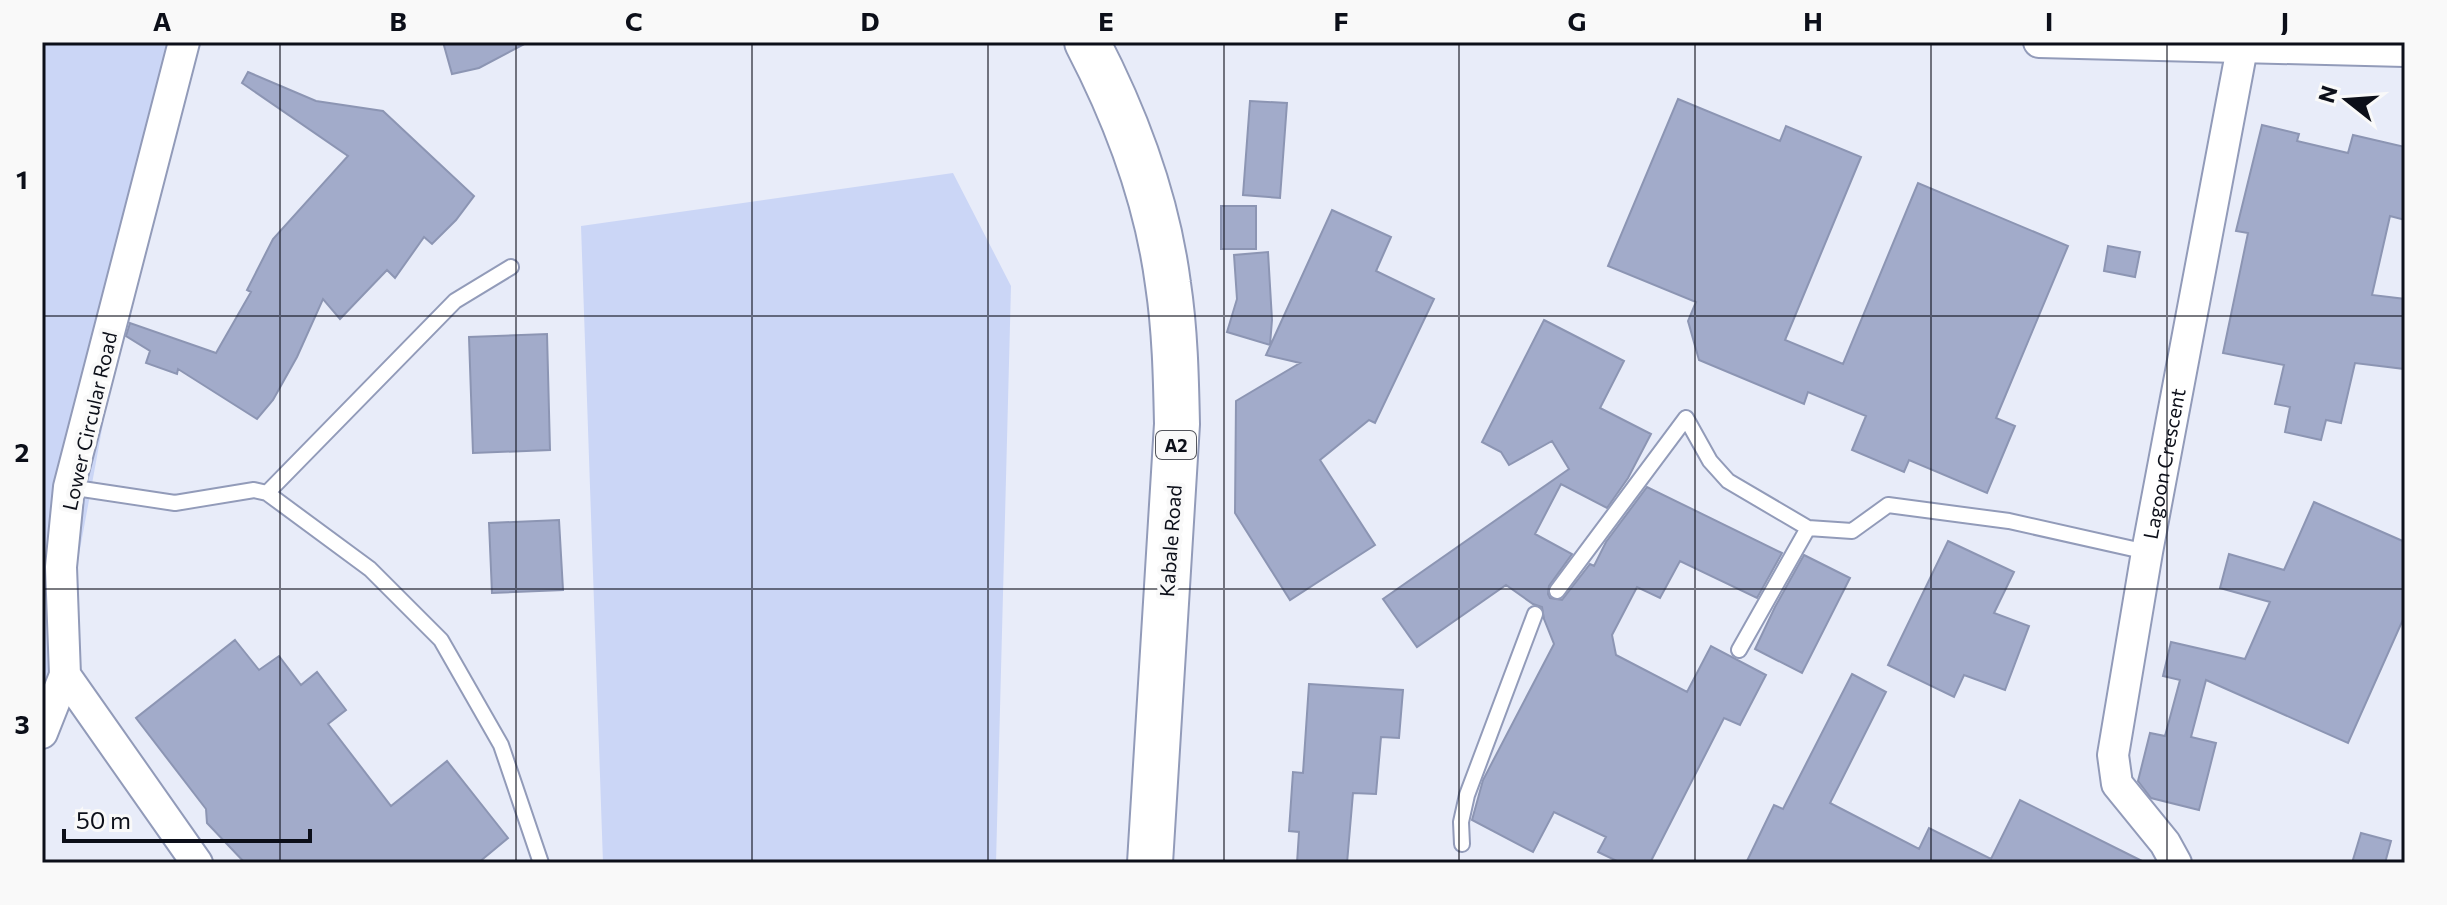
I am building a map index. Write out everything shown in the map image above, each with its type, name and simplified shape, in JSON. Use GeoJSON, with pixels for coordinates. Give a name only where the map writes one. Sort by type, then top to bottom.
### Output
{"type":"FeatureCollection","features":[{"type":"Feature","properties":{"kind":"main road","name":"Kabale Road"},"geometry":{"type":"LineString","coordinates":[[1087,42],[1115,96],[1147,187],[1168,281],[1176,351],[1177,424],[1150,863]]}},
{"type":"Feature","properties":{"kind":"street","name":"Lower Circular Road"},"geometry":{"type":"LineString","coordinates":[[65,675],[61,567],[69,487],[184,42]]}},
{"type":"Feature","properties":{"kind":"street"},"geometry":{"type":"LineString","coordinates":[[2039,42],[2405,51]]}},
{"type":"Feature","properties":{"kind":"street","name":"Lagoon Crescent"},"geometry":{"type":"LineString","coordinates":[[2176,863],[2165,843],[2117,784],[2113,755],[2147,552],[2242,48]]}},
{"type":"Feature","properties":{"kind":"street"},"geometry":{"type":"LineString","coordinates":[[42,733],[65,675]]}},
{"type":"Feature","properties":{"kind":"street"},"geometry":{"type":"LineString","coordinates":[[65,675],[197,863]]}},
{"type":"Feature","properties":{"kind":"lane"},"geometry":{"type":"LineString","coordinates":[[267,493],[455,301],[511,267]]}},
{"type":"Feature","properties":{"kind":"lane"},"geometry":{"type":"LineString","coordinates":[[1557,591],[1686,418],[1710,461],[1728,481],[1808,528],[1852,531],[1888,505],[2009,521],[2147,552]]}},
{"type":"Feature","properties":{"kind":"lane"},"geometry":{"type":"LineString","coordinates":[[69,487],[175,503],[254,490],[267,493],[370,569],[441,640],[501,745],[541,863]]}},
{"type":"Feature","properties":{"kind":"lane"},"geometry":{"type":"LineString","coordinates":[[1739,650],[1808,528]]}},
{"type":"Feature","properties":{"kind":"lane"},"geometry":{"type":"LineString","coordinates":[[1462,844],[1461,822],[1467,795],[1535,614]]}},
{"type":"Feature","properties":{"kind":"shaded area"},"geometry":{"type":"Polygon","coordinates":[[[42,42],[173,42],[54,691],[42,709],[42,42]]]}},
{"type":"Feature","properties":{"kind":"shaded area"},"geometry":{"type":"Polygon","coordinates":[[[953,173],[1011,286],[996,863],[603,863],[581,226],[953,173]]]}},
{"type":"Feature","properties":{"kind":"building"},"geometry":{"type":"Polygon","coordinates":[[[443,42],[528,42],[479,68],[452,74],[443,42]]]}},
{"type":"Feature","properties":{"kind":"building"},"geometry":{"type":"Polygon","coordinates":[[[248,72],[316,101],[383,111],[474,196],[432,244],[424,237],[395,278],[387,270],[340,319],[323,299],[297,357],[273,400],[257,419],[178,369],[177,374],[146,363],[150,351],[126,336],[130,323],[216,353],[251,292],[247,290],[273,239],[348,156],[242,83],[248,72]]]}},
{"type":"Feature","properties":{"kind":"building"},"geometry":{"type":"Polygon","coordinates":[[[1678,99],[1780,141],[1786,126],[1861,157],[1785,340],[1843,364],[1918,183],[2068,246],[1996,418],[2015,426],[1987,493],[1909,460],[1904,472],[1852,450],[1866,416],[1808,392],[1804,404],[1699,360],[1688,321],[1696,302],[1608,266],[1678,99]]]}},
{"type":"Feature","properties":{"kind":"building"},"geometry":{"type":"Polygon","coordinates":[[[1250,101],[1287,103],[1280,198],[1243,195],[1250,101]]]}},
{"type":"Feature","properties":{"kind":"building"},"geometry":{"type":"Polygon","coordinates":[[[2262,125],[2299,134],[2297,141],[2348,153],[2353,135],[2405,147],[2405,220],[2390,216],[2372,295],[2405,299],[2405,369],[2355,363],[2341,423],[2326,420],[2321,440],[2285,432],[2290,407],[2275,404],[2284,365],[2223,353],[2248,233],[2236,231],[2262,125]]]}},
{"type":"Feature","properties":{"kind":"building"},"geometry":{"type":"Polygon","coordinates":[[[1221,206],[1256,206],[1256,249],[1221,249],[1221,206]]]}},
{"type":"Feature","properties":{"kind":"building"},"geometry":{"type":"Polygon","coordinates":[[[1332,210],[1391,237],[1376,271],[1434,299],[1375,423],[1369,420],[1320,460],[1375,545],[1290,600],[1235,513],[1236,401],[1300,363],[1266,355],[1332,210]]]}},
{"type":"Feature","properties":{"kind":"building"},"geometry":{"type":"Polygon","coordinates":[[[2108,246],[2140,252],[2135,277],[2104,271],[2108,246]]]}},
{"type":"Feature","properties":{"kind":"building"},"geometry":{"type":"Polygon","coordinates":[[[1268,252],[1272,320],[1270,345],[1227,332],[1237,299],[1234,255],[1268,252]]]}},
{"type":"Feature","properties":{"kind":"building"},"geometry":{"type":"Polygon","coordinates":[[[1544,320],[1624,361],[1600,408],[1651,434],[1628,478],[1607,508],[1561,484],[1535,534],[1572,554],[1549,586],[1550,598],[1562,600],[1590,564],[1594,566],[1606,542],[1647,487],[1782,553],[1757,598],[1680,561],[1660,598],[1637,587],[1612,635],[1616,655],[1687,692],[1711,646],[1766,675],[1740,725],[1724,718],[1650,863],[1621,863],[1598,852],[1606,837],[1554,812],[1533,852],[1472,820],[1483,780],[1554,644],[1542,607],[1506,585],[1417,647],[1383,599],[1569,469],[1552,441],[1509,465],[1501,452],[1482,442],[1544,320]]]}},
{"type":"Feature","properties":{"kind":"building"},"geometry":{"type":"Polygon","coordinates":[[[547,334],[550,450],[473,453],[469,337],[547,334]]]}},
{"type":"Feature","properties":{"kind":"building"},"geometry":{"type":"Polygon","coordinates":[[[2314,502],[2405,542],[2405,615],[2348,743],[2206,680],[2191,737],[2216,743],[2199,810],[2151,798],[2138,781],[2150,733],[2165,736],[2180,680],[2163,676],[2171,642],[2245,659],[2270,602],[2220,588],[2229,554],[2284,570],[2314,502]]]}},
{"type":"Feature","properties":{"kind":"building"},"geometry":{"type":"Polygon","coordinates":[[[559,520],[563,590],[492,593],[489,523],[559,520]]]}},
{"type":"Feature","properties":{"kind":"building"},"geometry":{"type":"Polygon","coordinates":[[[1948,541],[2014,572],[1994,613],[2029,626],[2005,690],[1964,675],[1954,697],[1888,665],[1948,541]]]}},
{"type":"Feature","properties":{"kind":"building"},"geometry":{"type":"Polygon","coordinates":[[[1804,555],[1850,578],[1802,673],[1755,649],[1804,555]]]}},
{"type":"Feature","properties":{"kind":"building"},"geometry":{"type":"Polygon","coordinates":[[[235,640],[259,670],[279,656],[301,685],[317,672],[346,710],[328,724],[391,806],[447,761],[508,838],[478,863],[245,863],[207,823],[206,809],[136,718],[235,640]]]}},
{"type":"Feature","properties":{"kind":"building"},"geometry":{"type":"Polygon","coordinates":[[[1852,674],[1886,692],[1830,803],[1919,849],[1929,828],[1991,859],[2020,800],[2146,863],[1746,863],[1774,805],[1783,809],[1852,674]]]}},
{"type":"Feature","properties":{"kind":"building"},"geometry":{"type":"Polygon","coordinates":[[[1309,684],[1403,690],[1399,738],[1381,737],[1376,794],[1353,793],[1347,863],[1297,863],[1299,832],[1289,831],[1293,772],[1303,773],[1309,684]]]}},
{"type":"Feature","properties":{"kind":"building"},"geometry":{"type":"Polygon","coordinates":[[[2361,833],[2391,841],[2385,863],[2352,863],[2361,833]]]}}]}
